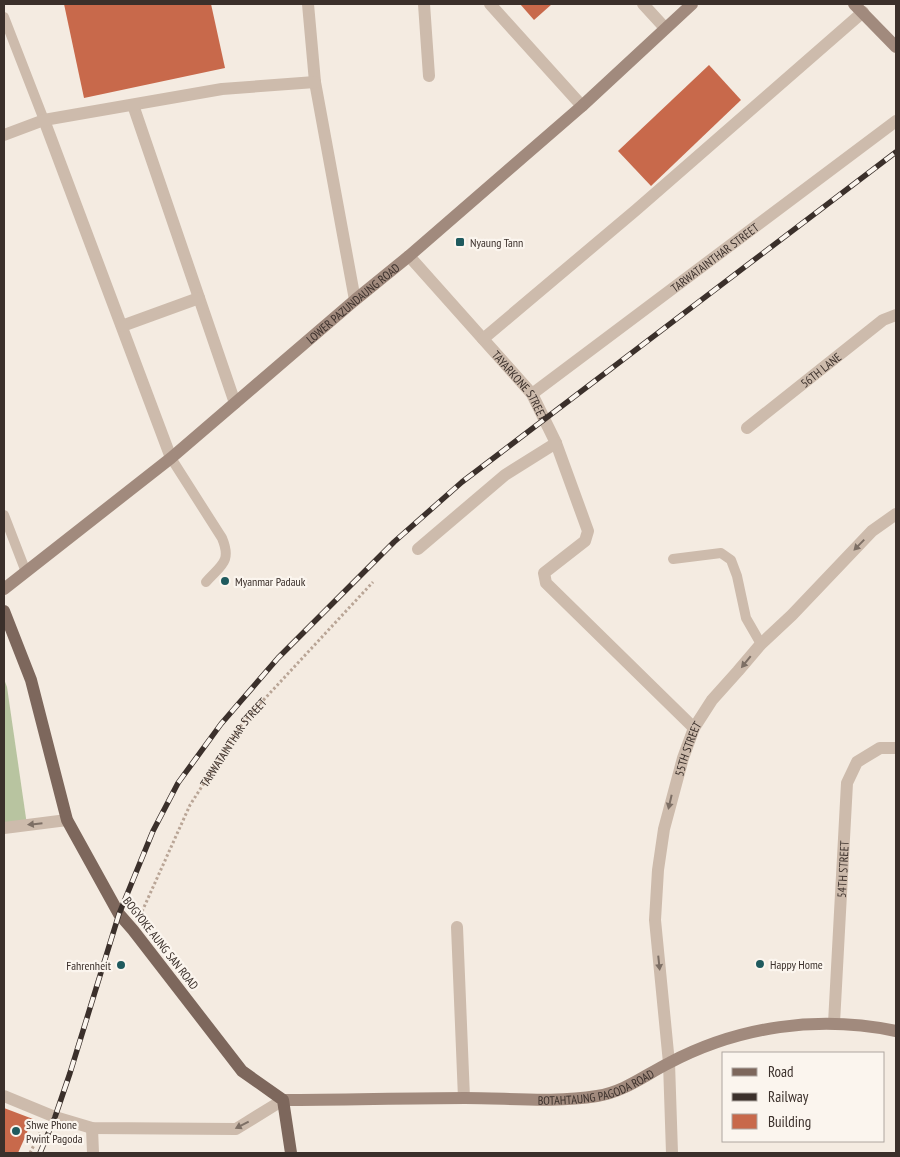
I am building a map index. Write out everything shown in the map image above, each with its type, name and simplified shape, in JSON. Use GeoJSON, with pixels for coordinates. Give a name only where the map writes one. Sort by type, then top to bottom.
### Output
{"type":"FeatureCollection","features":[{"type":"Feature","properties":{"kind":"main road","name":"LOWER PAZUNDAUNG ROAD"},"geometry":{"type":"LineString","coordinates":[[4,589],[171,458],[409,256],[582,106],[692,4]]}},
{"type":"Feature","properties":{"kind":"main road"},"geometry":{"type":"LineString","coordinates":[[859,8],[896,46]]}},
{"type":"Feature","properties":{"kind":"main road","name":"BOGYOKE AUNG SAN ROAD"},"geometry":{"type":"LineString","coordinates":[[4,611],[31,680],[67,820],[119,914],[242,1071],[283,1100]]}},
{"type":"Feature","properties":{"kind":"main road","name":"BOTAHTAUNG PAGODA ROAD"},"geometry":{"type":"LineString","coordinates":[[283,1100],[566,1099],[599,1096],[626,1088],[669,1063],[736,1036],[768,1028],[834,1023],[896,1031]]}},
{"type":"Feature","properties":{"kind":"main road"},"geometry":{"type":"LineString","coordinates":[[283,1100],[291,1153]]}},
{"type":"Feature","properties":{"kind":"street"},"geometry":{"type":"LineString","coordinates":[[308,4],[315,82],[355,300]]}},
{"type":"Feature","properties":{"kind":"street"},"geometry":{"type":"LineString","coordinates":[[424,4],[430,76]]}},
{"type":"Feature","properties":{"kind":"street"},"geometry":{"type":"LineString","coordinates":[[490,4],[582,106]]}},
{"type":"Feature","properties":{"kind":"street"},"geometry":{"type":"LineString","coordinates":[[643,4],[665,28]]}},
{"type":"Feature","properties":{"kind":"street"},"geometry":{"type":"LineString","coordinates":[[483,339],[636,210],[859,8]]}},
{"type":"Feature","properties":{"kind":"street"},"geometry":{"type":"LineString","coordinates":[[4,135],[44,120],[222,89],[315,82]]}},
{"type":"Feature","properties":{"kind":"street"},"geometry":{"type":"LineString","coordinates":[[133,105],[234,403]]}},
{"type":"Feature","properties":{"kind":"street"},"geometry":{"type":"LineString","coordinates":[[44,120],[171,458]]}},
{"type":"Feature","properties":{"kind":"street","name":"TARWATAINTHAR STREET"},"geometry":{"type":"LineString","coordinates":[[532,394],[896,121]]}},
{"type":"Feature","properties":{"kind":"street","name":"TAYARKONE STREET"},"geometry":{"type":"LineString","coordinates":[[409,256],[532,394],[556,443],[588,531],[585,541],[544,573],[546,583],[694,728]]}},
{"type":"Feature","properties":{"kind":"street"},"geometry":{"type":"LineString","coordinates":[[122,326],[199,298]]}},
{"type":"Feature","properties":{"kind":"street","name":"56TH LANE"},"geometry":{"type":"LineString","coordinates":[[746,428],[883,320],[896,315]]}},
{"type":"Feature","properties":{"kind":"street"},"geometry":{"type":"LineString","coordinates":[[418,549],[505,475],[556,443]]}},
{"type":"Feature","properties":{"kind":"street","name":"55TH STREET"},"geometry":{"type":"LineString","coordinates":[[672,1153],[669,1063],[655,920],[658,870],[664,829],[674,786],[694,728],[712,700],[761,644],[792,615],[872,531],[896,514]]}},
{"type":"Feature","properties":{"kind":"street","name":"54TH STREET"},"geometry":{"type":"LineString","coordinates":[[834,1023],[847,783],[856,762],[880,748],[896,748]]}},
{"type":"Feature","properties":{"kind":"street"},"geometry":{"type":"LineString","coordinates":[[4,828],[67,820]]}},
{"type":"Feature","properties":{"kind":"street"},"geometry":{"type":"LineString","coordinates":[[456,927],[464,1098]]}},
{"type":"Feature","properties":{"kind":"street"},"geometry":{"type":"LineString","coordinates":[[4,1096],[49,1115],[92,1128],[236,1129],[283,1100]]}},
{"type":"Feature","properties":{"kind":"street"},"geometry":{"type":"LineString","coordinates":[[92,1128],[93,1153]]}},
{"type":"Feature","properties":{"kind":"lane"},"geometry":{"type":"LineString","coordinates":[[4,17],[44,120]]}},
{"type":"Feature","properties":{"kind":"lane"},"geometry":{"type":"LineString","coordinates":[[171,458],[222,538],[227,550],[225,561],[206,582]]}},
{"type":"Feature","properties":{"kind":"lane"},"geometry":{"type":"LineString","coordinates":[[4,515],[26,572]]}},
{"type":"Feature","properties":{"kind":"lane"},"geometry":{"type":"LineString","coordinates":[[673,559],[721,553],[731,560],[737,576],[746,618],[761,644]]}},
{"type":"Feature","properties":{"kind":"path","name":"TARWATAINTHAR STREET"},"geometry":{"type":"LineString","coordinates":[[133,930],[190,805],[244,722],[373,582]]}},
{"type":"Feature","properties":{"kind":"path"},"geometry":{"type":"LineString","coordinates":[[30,1153],[49,1115]]}},
{"type":"Feature","properties":{"kind":"green space"},"geometry":{"type":"Polygon","coordinates":[[[4,679],[7,687],[27,825],[4,827],[4,679]]]}},
{"type":"Feature","properties":{"kind":"building"},"geometry":{"type":"Polygon","coordinates":[[[64,4],[211,4],[225,68],[84,98],[64,4]]]}},
{"type":"Feature","properties":{"kind":"building"},"geometry":{"type":"Polygon","coordinates":[[[520,4],[552,4],[534,20],[520,4]]]}},
{"type":"Feature","properties":{"kind":"building"},"geometry":{"type":"Polygon","coordinates":[[[709,65],[741,100],[651,186],[618,151],[709,65]]]}},
{"type":"Feature","properties":{"kind":"building","name":"Shwe Phone Pwint Pagoda"},"geometry":{"type":"Polygon","coordinates":[[[4,1108],[33,1119],[18,1153],[4,1153],[4,1108]]]}},
{"type":"Feature","properties":{"kind":"railway"},"geometry":{"type":"LineString","coordinates":[[40,1153],[70,1073],[119,914],[153,831],[178,783],[221,724],[278,658],[394,542],[462,482],[896,152]]}},
{"type":"Feature","properties":{"kind":"place","name":"Nyaung Tann"},"geometry":{"type":"Point","coordinates":[460,242]}},
{"type":"Feature","properties":{"kind":"place","name":"Myanmar Padauk"},"geometry":{"type":"Point","coordinates":[225,581]}},
{"type":"Feature","properties":{"kind":"place","name":"Happy Home"},"geometry":{"type":"Point","coordinates":[760,964]}},
{"type":"Feature","properties":{"kind":"place","name":"Fahrenheit"},"geometry":{"type":"Point","coordinates":[121,965]}},
{"type":"Feature","properties":{"kind":"place","name":"Shwe Phone Pwint Pagoda"},"geometry":{"type":"Point","coordinates":[16,1131]}}]}
